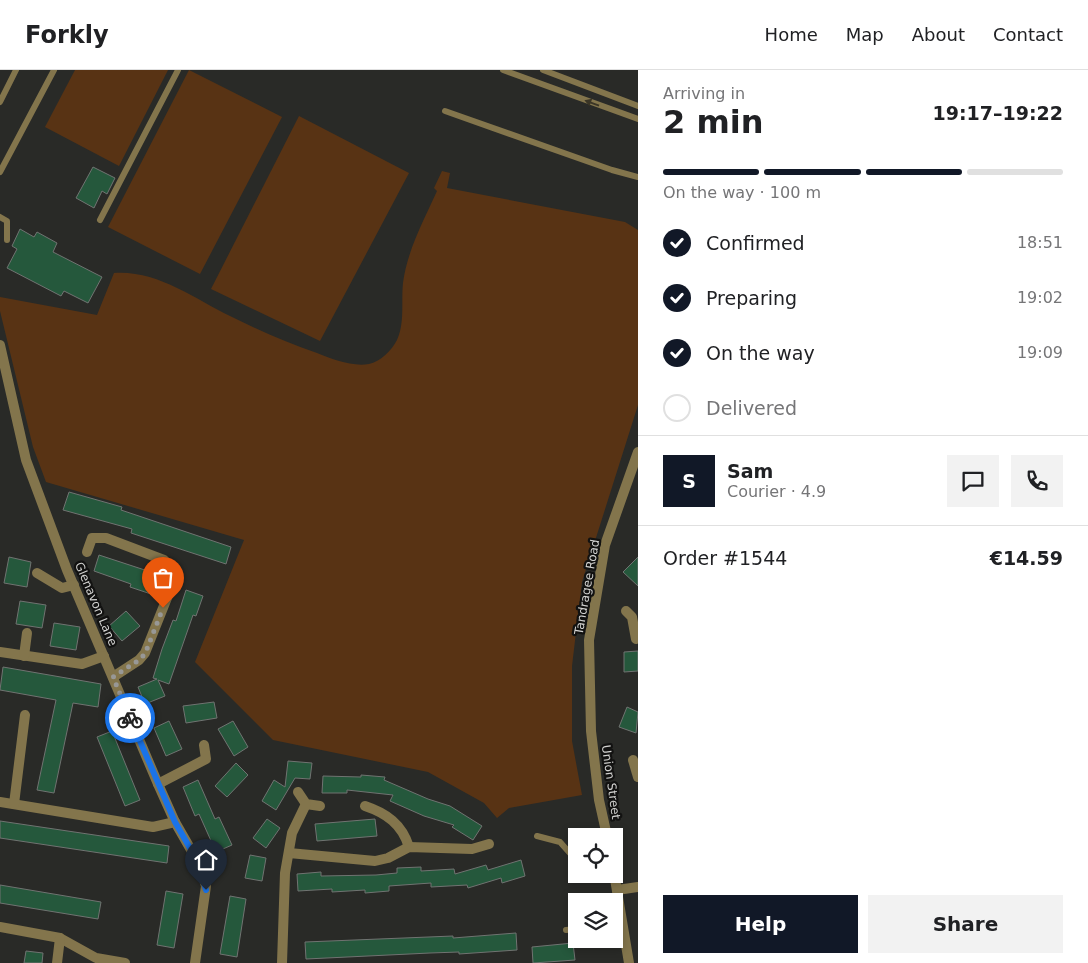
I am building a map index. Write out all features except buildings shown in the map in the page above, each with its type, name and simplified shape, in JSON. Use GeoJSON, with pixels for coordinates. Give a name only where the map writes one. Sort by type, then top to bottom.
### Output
{"type":"FeatureCollection","features":[{"type":"Feature","properties":{"kind":"street","name":"Glenavon Lane"},"geometry":{"type":"LineString","coordinates":[[0,345],[26,460],[74,585],[158,784],[175,822],[198,862],[206,890],[196,963]]}},
{"type":"Feature","properties":{"kind":"street","name":"Tandragee Road"},"geometry":{"type":"LineString","coordinates":[[591,731],[589,640],[605,545],[638,452]]}},
{"type":"Feature","properties":{"kind":"street"},"geometry":{"type":"LineString","coordinates":[[87,552],[92,538],[106,538],[164,560],[170,566],[175,578],[145,654],[113,677]]}},
{"type":"Feature","properties":{"kind":"street"},"geometry":{"type":"LineString","coordinates":[[37,573],[62,588],[74,585]]}},
{"type":"Feature","properties":{"kind":"street"},"geometry":{"type":"LineString","coordinates":[[626,611],[632,617],[636,626],[636,639]]}},
{"type":"Feature","properties":{"kind":"street"},"geometry":{"type":"LineString","coordinates":[[24,656],[27,634]]}},
{"type":"Feature","properties":{"kind":"street"},"geometry":{"type":"LineString","coordinates":[[0,652],[82,664],[104,656]]}},
{"type":"Feature","properties":{"kind":"street"},"geometry":{"type":"LineString","coordinates":[[14,804],[25,715]]}},
{"type":"Feature","properties":{"kind":"street","name":"Union Street"},"geometry":{"type":"LineString","coordinates":[[591,731],[599,800],[604,828]]}},
{"type":"Feature","properties":{"kind":"street"},"geometry":{"type":"LineString","coordinates":[[158,784],[206,759],[204,745]]}},
{"type":"Feature","properties":{"kind":"street"},"geometry":{"type":"LineString","coordinates":[[633,760],[638,777]]}},
{"type":"Feature","properties":{"kind":"street"},"geometry":{"type":"LineString","coordinates":[[298,792],[306,804],[320,806]]}},
{"type":"Feature","properties":{"kind":"street"},"geometry":{"type":"LineString","coordinates":[[0,802],[153,827],[175,822]]}},
{"type":"Feature","properties":{"kind":"street"},"geometry":{"type":"LineString","coordinates":[[282,963],[285,873],[292,833],[306,804]]}},
{"type":"Feature","properties":{"kind":"street"},"geometry":{"type":"LineString","coordinates":[[364,806],[389,816],[405,834],[409,846]]}},
{"type":"Feature","properties":{"kind":"street"},"geometry":{"type":"LineString","coordinates":[[289,853],[375,861],[388,858],[409,846],[472,849],[489,844]]}},
{"type":"Feature","properties":{"kind":"street"},"geometry":{"type":"LineString","coordinates":[[616,883],[617,893]]}},
{"type":"Feature","properties":{"kind":"street"},"geometry":{"type":"LineString","coordinates":[[617,890],[638,886]]}},
{"type":"Feature","properties":{"kind":"street"},"geometry":{"type":"LineString","coordinates":[[0,927],[60,938],[96,958],[125,963]]}},
{"type":"Feature","properties":{"kind":"street"},"geometry":{"type":"LineString","coordinates":[[57,963],[60,938]]}},
{"type":"Feature","properties":{"kind":"street"},"geometry":{"type":"LineString","coordinates":[[623,943],[629,963]]}},
{"type":"Feature","properties":{"kind":"lane"},"geometry":{"type":"LineString","coordinates":[[0,102],[16,70]]}},
{"type":"Feature","properties":{"kind":"lane"},"geometry":{"type":"LineString","coordinates":[[0,172],[54,70]]}},
{"type":"Feature","properties":{"kind":"lane"},"geometry":{"type":"LineString","coordinates":[[100,220],[178,70]]}},
{"type":"Feature","properties":{"kind":"lane"},"geometry":{"type":"LineString","coordinates":[[502,70],[638,119]]}},
{"type":"Feature","properties":{"kind":"lane"},"geometry":{"type":"LineString","coordinates":[[544,70],[638,106]]}},
{"type":"Feature","properties":{"kind":"lane"},"geometry":{"type":"LineString","coordinates":[[445,111],[612,170],[638,177]]}},
{"type":"Feature","properties":{"kind":"lane"},"geometry":{"type":"LineString","coordinates":[[0,217],[7,221],[7,240]]}},
{"type":"Feature","properties":{"kind":"lane"},"geometry":{"type":"LineString","coordinates":[[537,836],[560,842],[568,851]]}},
{"type":"Feature","properties":{"kind":"shaded area"},"geometry":{"type":"Polygon","coordinates":[[[75,70],[168,70],[119,166],[45,127],[75,70]]]}},
{"type":"Feature","properties":{"kind":"shaded area"},"geometry":{"type":"Polygon","coordinates":[[[189,70],[282,117],[200,274],[108,227],[189,70]]]}},
{"type":"Feature","properties":{"kind":"shaded area"},"geometry":{"type":"Polygon","coordinates":[[[299,116],[409,173],[320,341],[211,289],[299,116]]]}},
{"type":"Feature","properties":{"kind":"shaded area"},"geometry":{"type":"Polygon","coordinates":[[[442,171],[450,173],[447,188],[625,222],[638,230],[638,405],[582,582],[572,666],[572,741],[582,795],[509,808],[497,818],[484,803],[428,772],[273,740],[195,662],[244,540],[46,482],[33,447],[0,311],[0,297],[97,315],[114,273],[130,273],[145,276],[174,287],[284,341],[336,360],[362,365],[373,363],[389,351],[397,340],[402,319],[403,283],[408,259],[437,191],[434,188],[442,171]]]}},
{"type":"Feature","properties":{"kind":"way so far"},"geometry":{"type":"LineString","coordinates":[[130,718],[113,677],[145,654],[163,608]]}},
{"type":"Feature","properties":{"kind":"route"},"geometry":{"type":"LineString","coordinates":[[130,718],[175,822],[198,862],[206,890]]}}]}
